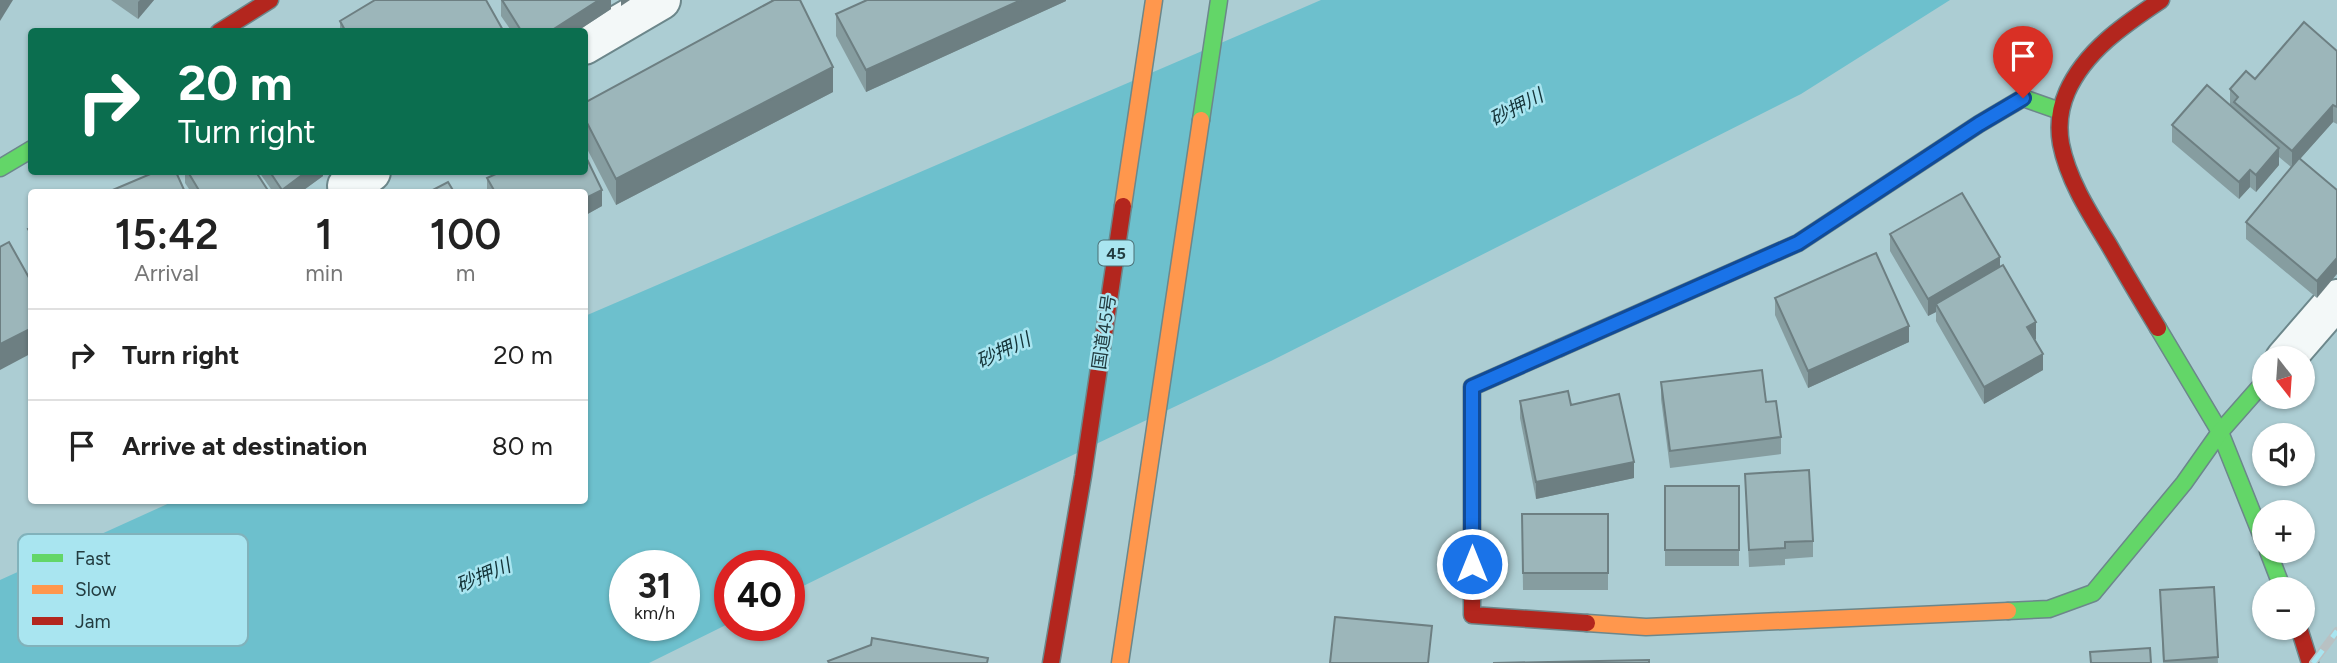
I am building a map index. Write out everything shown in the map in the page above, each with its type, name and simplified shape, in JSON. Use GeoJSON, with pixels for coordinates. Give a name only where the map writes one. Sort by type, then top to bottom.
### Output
{"type":"FeatureCollection","features":[{"type":"Feature","properties":{"kind":"main road"},"geometry":{"type":"LineString","coordinates":[[225,28],[270,0]]}},
{"type":"Feature","properties":{"kind":"main road","name":"国道45号"},"geometry":{"type":"LineString","coordinates":[[1051,663],[1083,475],[1154,0]]}},
{"type":"Feature","properties":{"kind":"main road"},"geometry":{"type":"LineString","coordinates":[[2161,0],[2126,23],[2091,56],[2070,83],[2060,111],[2060,137],[2073,178],[2089,212],[2220,432],[2252,512]]}},
{"type":"Feature","properties":{"kind":"main road"},"geometry":{"type":"LineString","coordinates":[[1120,663],[1219,1]]}},
{"type":"Feature","properties":{"kind":"main road"},"geometry":{"type":"LineString","coordinates":[[2060,111],[2023,98],[1798,243],[1472,387],[1472,615],[1646,626],[2049,609],[2093,593],[2184,483],[2220,432],[2252,396]]}},
{"type":"Feature","properties":{"kind":"main road"},"geometry":{"type":"LineString","coordinates":[[0,168],[28,151]]}},
{"type":"Feature","properties":{"kind":"main road"},"geometry":{"type":"LineString","coordinates":[[2303,640],[2310,663]]}},
{"type":"Feature","properties":{"kind":"street"},"geometry":{"type":"LineString","coordinates":[[588,43],[661,0]]}},
{"type":"Feature","properties":{"kind":"street"},"geometry":{"type":"LineString","coordinates":[[2296,346],[2337,299]]}},
{"type":"Feature","properties":{"kind":"water","name":"砂押川"},"geometry":{"type":"Polygon","coordinates":[[[1321,0],[1950,0],[1801,94],[1273,360],[805,585],[805,550],[714,550],[714,631],[700,638],[700,550],[609,550],[609,641],[694,641],[649,663],[0,663],[0,580],[18,572],[18,646],[248,646],[248,534],[101,534],[167,504],[588,504],[588,315],[1321,0]]]}},
{"type":"Feature","properties":{"kind":"building"},"geometry":{"type":"Polygon","coordinates":[[[375,0],[486,0],[502,28],[344,28],[340,21],[375,0]]]}},
{"type":"Feature","properties":{"kind":"building"},"geometry":{"type":"Polygon","coordinates":[[[502,0],[599,0],[555,28],[520,28],[502,0]]]}},
{"type":"Feature","properties":{"kind":"building"},"geometry":{"type":"Polygon","coordinates":[[[774,0],[800,0],[833,67],[616,179],[588,125],[588,101],[774,0]]]}},
{"type":"Feature","properties":{"kind":"building"},"geometry":{"type":"Polygon","coordinates":[[[867,0],[1021,0],[866,70],[836,14],[867,0]]]}},
{"type":"Feature","properties":{"kind":"building"},"geometry":{"type":"Polygon","coordinates":[[[2304,22],[2337,51],[2337,107],[2333,105],[2292,151],[2234,102],[2238,97],[2230,89],[2246,71],[2255,79],[2304,22]]]}},
{"type":"Feature","properties":{"kind":"building"},"geometry":{"type":"Polygon","coordinates":[[[2207,85],[2279,148],[2256,175],[2250,170],[2239,182],[2172,125],[2207,85]]]}},
{"type":"Feature","properties":{"kind":"building"},"geometry":{"type":"Polygon","coordinates":[[[2299,158],[2337,190],[2337,258],[2317,281],[2246,222],[2299,158]]]}},
{"type":"Feature","properties":{"kind":"building"},"geometry":{"type":"Polygon","coordinates":[[[588,161],[602,190],[588,197],[588,189],[493,189],[487,178],[494,175],[588,175],[588,161]]]}},
{"type":"Feature","properties":{"kind":"building"},"geometry":{"type":"Polygon","coordinates":[[[148,175],[177,175],[184,189],[115,189],[148,175]]]}},
{"type":"Feature","properties":{"kind":"building"},"geometry":{"type":"Polygon","coordinates":[[[190,175],[258,175],[267,189],[198,189],[190,175]]]}},
{"type":"Feature","properties":{"kind":"building"},"geometry":{"type":"Polygon","coordinates":[[[272,175],[302,175],[283,189],[272,175]]]}},
{"type":"Feature","properties":{"kind":"building"},"geometry":{"type":"Polygon","coordinates":[[[448,182],[452,189],[435,189],[448,182]]]}},
{"type":"Feature","properties":{"kind":"building"},"geometry":{"type":"Polygon","coordinates":[[[1962,193],[2000,257],[1928,299],[1890,234],[1962,193]]]}},
{"type":"Feature","properties":{"kind":"building"},"geometry":{"type":"Polygon","coordinates":[[[9,242],[28,276],[28,330],[0,344],[0,247],[9,242]]]}},
{"type":"Feature","properties":{"kind":"building"},"geometry":{"type":"Polygon","coordinates":[[[1876,253],[1909,326],[1808,371],[1775,298],[1876,253]]]}},
{"type":"Feature","properties":{"kind":"building"},"geometry":{"type":"Polygon","coordinates":[[[2003,265],[2036,322],[2027,327],[2043,354],[1984,387],[1936,304],[2003,265]]]}},
{"type":"Feature","properties":{"kind":"building"},"geometry":{"type":"Polygon","coordinates":[[[1762,370],[1766,402],[1776,401],[1781,437],[1670,451],[1661,382],[1762,370]]]}},
{"type":"Feature","properties":{"kind":"building"},"geometry":{"type":"Polygon","coordinates":[[[1568,391],[1571,405],[1619,394],[1634,462],[1536,482],[1520,401],[1568,391]]]}},
{"type":"Feature","properties":{"kind":"building"},"geometry":{"type":"Polygon","coordinates":[[[1809,470],[1813,541],[1785,542],[1785,548],[1749,550],[1745,474],[1809,470]]]}},
{"type":"Feature","properties":{"kind":"building"},"geometry":{"type":"Polygon","coordinates":[[[1665,486],[1739,486],[1739,550],[1665,550],[1665,486]]]}},
{"type":"Feature","properties":{"kind":"building"},"geometry":{"type":"Polygon","coordinates":[[[1522,514],[1608,514],[1608,573],[1523,573],[1522,514]]]}},
{"type":"Feature","properties":{"kind":"building"},"geometry":{"type":"Polygon","coordinates":[[[2214,587],[2218,657],[2164,661],[2160,590],[2214,587]]]}},
{"type":"Feature","properties":{"kind":"building"},"geometry":{"type":"Polygon","coordinates":[[[1335,617],[1432,626],[1428,663],[1330,663],[1335,617]]]}},
{"type":"Feature","properties":{"kind":"building"},"geometry":{"type":"Polygon","coordinates":[[[872,638],[988,658],[987,663],[829,663],[828,661],[871,645],[872,638]]]}},
{"type":"Feature","properties":{"kind":"building"},"geometry":{"type":"Polygon","coordinates":[[[2150,648],[2151,663],[2091,663],[2090,652],[2150,648]]]}},
{"type":"Feature","properties":{"kind":"building"},"geometry":{"type":"Polygon","coordinates":[[[1649,660],[1649,663],[1493,663],[1649,660]]]}},
{"type":"Feature","properties":{"kind":"railway"},"geometry":{"type":"LineString","coordinates":[[2313,663],[2337,631]]}},
{"type":"Feature","properties":{"kind":"traffic: fast"},"geometry":{"type":"LineString","coordinates":[[1201,120],[1219,0]]}},
{"type":"Feature","properties":{"kind":"traffic: fast"},"geometry":{"type":"LineString","coordinates":[[1560,348],[1798,243],[2023,98],[2060,111]]}},
{"type":"Feature","properties":{"kind":"traffic: fast"},"geometry":{"type":"LineString","coordinates":[[0,168],[28,151]]}},
{"type":"Feature","properties":{"kind":"traffic: fast"},"geometry":{"type":"LineString","coordinates":[[2158,328],[2220,432],[2252,512]]}},
{"type":"Feature","properties":{"kind":"traffic: fast"},"geometry":{"type":"LineString","coordinates":[[2008,611],[2049,609],[2093,593],[2184,483],[2220,432],[2252,396]]}},
{"type":"Feature","properties":{"kind":"traffic: fast"},"geometry":{"type":"LineString","coordinates":[[2273,563],[2278,577]]}},
{"type":"Feature","properties":{"kind":"traffic: slow"},"geometry":{"type":"LineString","coordinates":[[1123,206],[1154,0]]}},
{"type":"Feature","properties":{"kind":"traffic: slow"},"geometry":{"type":"LineString","coordinates":[[1120,663],[1201,120]]}},
{"type":"Feature","properties":{"kind":"traffic: slow"},"geometry":{"type":"LineString","coordinates":[[1587,623],[1646,627],[2008,611]]}},
{"type":"Feature","properties":{"kind":"traffic: jam"},"geometry":{"type":"LineString","coordinates":[[225,28],[270,0]]}},
{"type":"Feature","properties":{"kind":"traffic: jam"},"geometry":{"type":"LineString","coordinates":[[2158,328],[2074,184],[2064,157],[2060,124],[2067,92],[2084,64],[2120,29],[2161,0]]}},
{"type":"Feature","properties":{"kind":"traffic: jam"},"geometry":{"type":"LineString","coordinates":[[1051,663],[1083,476],[1123,206]]}},
{"type":"Feature","properties":{"kind":"traffic: jam"},"geometry":{"type":"LineString","coordinates":[[1560,348],[1472,387],[1472,615],[1587,623]]}},
{"type":"Feature","properties":{"kind":"traffic: jam"},"geometry":{"type":"LineString","coordinates":[[2303,640],[2310,663]]}},
{"type":"Feature","properties":{"kind":"route"},"geometry":{"type":"LineString","coordinates":[[1472,564],[1472,387],[1798,243],[2023,98]]}}]}
